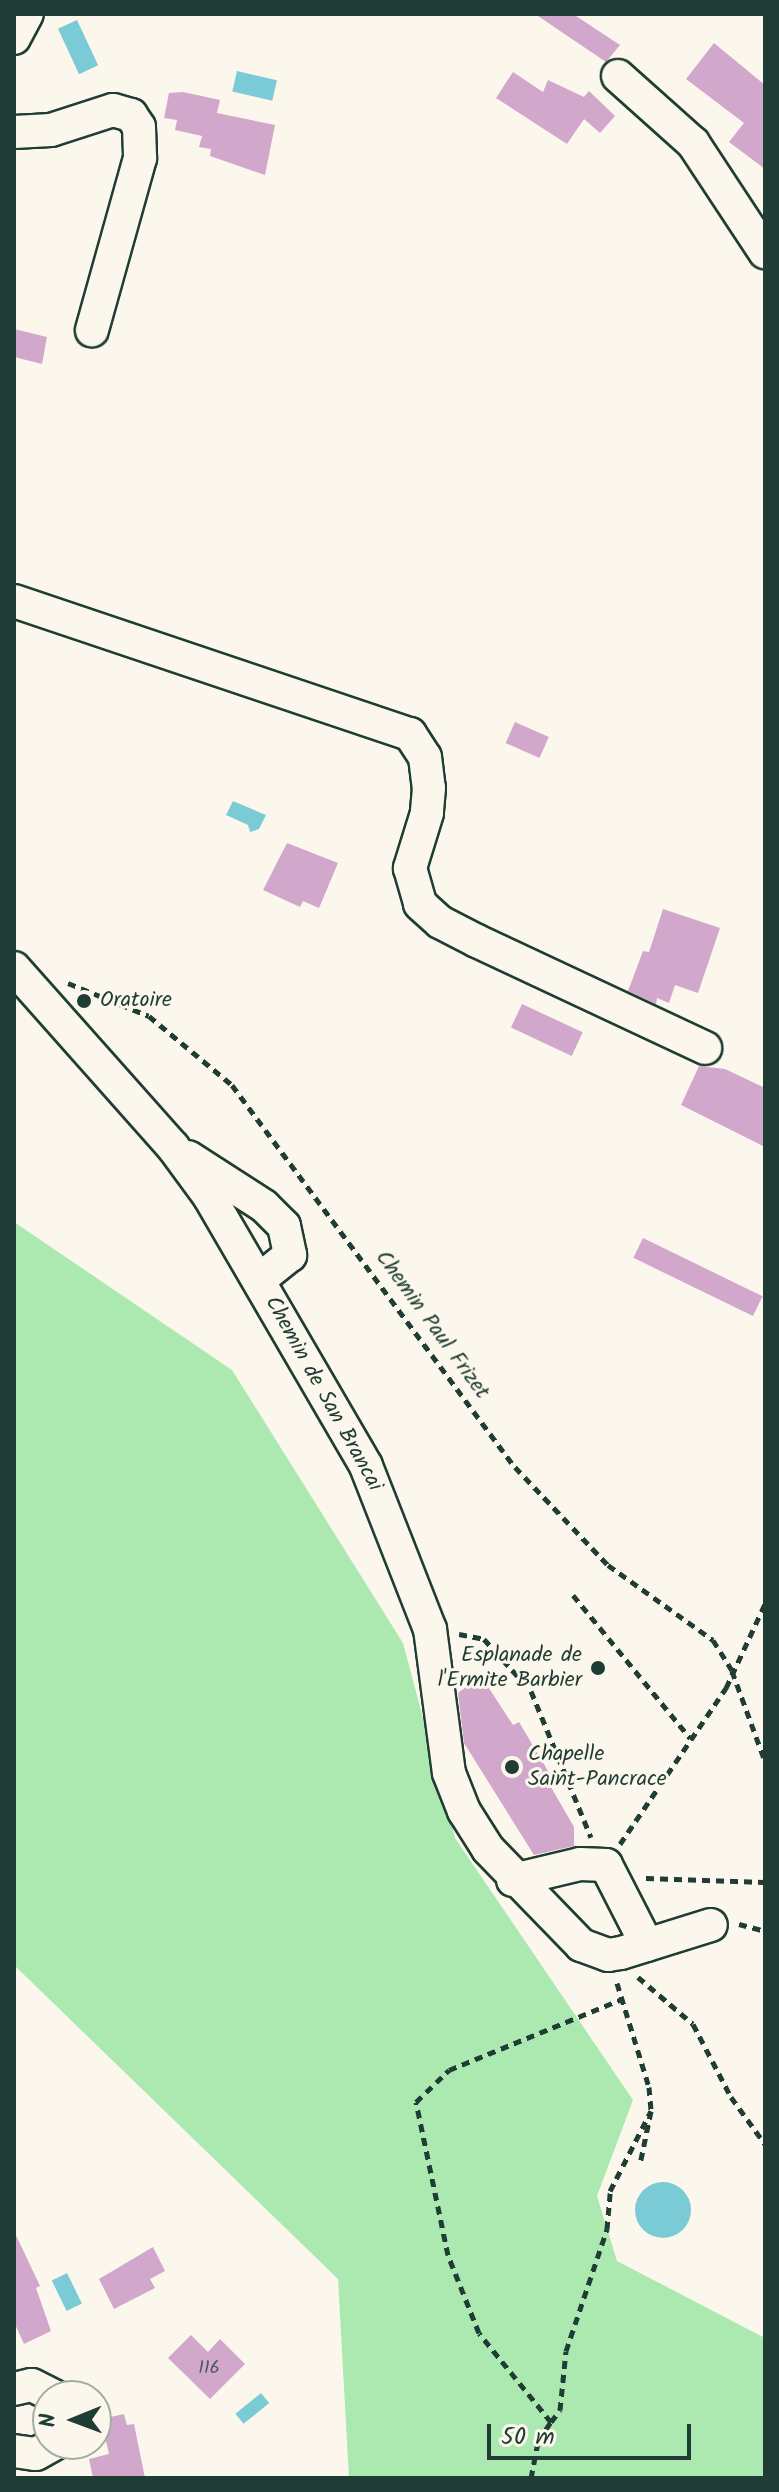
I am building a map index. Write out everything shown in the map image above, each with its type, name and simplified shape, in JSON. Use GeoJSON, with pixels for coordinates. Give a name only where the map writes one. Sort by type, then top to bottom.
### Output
{"type":"FeatureCollection","features":[{"type":"Feature","properties":{"kind":"street"},"geometry":{"type":"LineString","coordinates":[[14,38],[27,14]]}},
{"type":"Feature","properties":{"kind":"street"},"geometry":{"type":"LineString","coordinates":[[618,76],[693,143],[765,252]]}},
{"type":"Feature","properties":{"kind":"street"},"geometry":{"type":"LineString","coordinates":[[14,132],[51,130],[113,110],[131,115],[139,127],[140,158],[92,330]]}},
{"type":"Feature","properties":{"kind":"street"},"geometry":{"type":"LineString","coordinates":[[14,601],[410,734],[425,757],[429,788],[427,813],[410,868],[420,904],[440,922],[477,941],[705,1048]]}},
{"type":"Feature","properties":{"kind":"street","name":"Chemin de San Brancai"},"geometry":{"type":"LineString","coordinates":[[16,970],[173,1147],[260,1279],[366,1466],[430,1629],[449,1773],[464,1811],[513,1880],[581,1945],[608,1955]]}},
{"type":"Feature","properties":{"kind":"street"},"geometry":{"type":"LineString","coordinates":[[173,1147],[264,1206],[284,1226],[290,1255],[260,1279]]}},
{"type":"Feature","properties":{"kind":"street"},"geometry":{"type":"LineString","coordinates":[[513,1880],[580,1864],[610,1871],[647,1945]]}},
{"type":"Feature","properties":{"kind":"street"},"geometry":{"type":"LineString","coordinates":[[608,1955],[711,1925]]}},
{"type":"Feature","properties":{"kind":"path","name":"Chemin Paul Frizet"},"geometry":{"type":"LineString","coordinates":[[16,970],[72,984],[149,1016],[232,1085],[515,1467],[608,1565],[713,1640],[732,1671],[765,1761]]}},
{"type":"Feature","properties":{"kind":"path"},"geometry":{"type":"LineString","coordinates":[[573,1595],[690,1738]]}},
{"type":"Feature","properties":{"kind":"path"},"geometry":{"type":"LineString","coordinates":[[610,1871],[732,1671],[765,1604]]}},
{"type":"Feature","properties":{"kind":"path"},"geometry":{"type":"LineString","coordinates":[[430,1629],[484,1639],[531,1691],[610,1871]]}},
{"type":"Feature","properties":{"kind":"path"},"geometry":{"type":"LineString","coordinates":[[610,1871],[765,1882]]}},
{"type":"Feature","properties":{"kind":"path"},"geometry":{"type":"LineString","coordinates":[[608,1955],[651,2111],[640,2164]]}},
{"type":"Feature","properties":{"kind":"path"},"geometry":{"type":"LineString","coordinates":[[608,1955],[693,2024],[731,2097],[765,2144]]}},
{"type":"Feature","properties":{"kind":"path"},"geometry":{"type":"LineString","coordinates":[[551,2422],[543,2407],[479,2333],[448,2255],[416,2102],[449,2070],[622,1999]]}},
{"type":"Feature","properties":{"kind":"path"},"geometry":{"type":"LineString","coordinates":[[531,2478],[538,2441],[560,2410],[566,2351],[607,2229],[610,2191],[651,2111]]}},
{"type":"Feature","properties":{"kind":"green space"},"geometry":{"type":"Polygon","coordinates":[[[14,1222],[232,1370],[403,1643],[455,1838],[633,2100],[597,2196],[617,2261],[765,2338],[765,2478],[349,2478],[338,2279],[14,1965],[14,1222]]]}},
{"type":"Feature","properties":{"kind":"water"},"geometry":{"type":"Polygon","coordinates":[[[77,20],[98,65],[79,74],[58,29],[77,20]]]}},
{"type":"Feature","properties":{"kind":"water"},"geometry":{"type":"Polygon","coordinates":[[[237,71],[277,80],[272,101],[232,91],[237,71]]]}},
{"type":"Feature","properties":{"kind":"water"},"geometry":{"type":"Polygon","coordinates":[[[233,801],[266,815],[259,829],[250,832],[248,825],[226,815],[233,801]]]}},
{"type":"Feature","properties":{"kind":"water"},"geometry":{"type":"Polygon","coordinates":[[[663,2182],[683,2190],[691,2210],[683,2230],[663,2238],[643,2230],[635,2210],[643,2190],[663,2182]]]}},
{"type":"Feature","properties":{"kind":"water"},"geometry":{"type":"Polygon","coordinates":[[[67,2273],[82,2304],[67,2311],[52,2280],[67,2273]]]}},
{"type":"Feature","properties":{"kind":"water"},"geometry":{"type":"Polygon","coordinates":[[[261,2393],[269,2403],[244,2424],[235,2414],[261,2393]]]}},
{"type":"Feature","properties":{"kind":"building"},"geometry":{"type":"Polygon","coordinates":[[[535,14],[573,14],[620,45],[606,62],[535,14]]]}},
{"type":"Feature","properties":{"kind":"building"},"geometry":{"type":"Polygon","coordinates":[[[714,43],[765,85],[765,169],[729,142],[744,123],[686,79],[714,43]]]}},
{"type":"Feature","properties":{"kind":"building"},"geometry":{"type":"Polygon","coordinates":[[[513,72],[543,92],[548,80],[584,97],[589,91],[615,116],[600,133],[584,119],[567,144],[496,98],[513,72]]]}},
{"type":"Feature","properties":{"kind":"building"},"geometry":{"type":"Polygon","coordinates":[[[183,92],[220,100],[217,113],[275,125],[265,175],[210,156],[211,149],[199,147],[202,136],[175,130],[177,120],[164,118],[169,93],[183,92]]]}},
{"type":"Feature","properties":{"kind":"building"},"geometry":{"type":"Polygon","coordinates":[[[14,329],[47,337],[42,364],[14,357],[14,329]]]}},
{"type":"Feature","properties":{"kind":"building"},"geometry":{"type":"Polygon","coordinates":[[[515,722],[549,737],[539,758],[506,743],[515,722]]]}},
{"type":"Feature","properties":{"kind":"building"},"geometry":{"type":"Polygon","coordinates":[[[287,843],[338,863],[319,908],[303,901],[300,907],[263,890],[287,843]]]}},
{"type":"Feature","properties":{"kind":"building"},"geometry":{"type":"Polygon","coordinates":[[[663,909],[720,928],[698,993],[675,985],[669,1003],[657,998],[656,1004],[628,991],[643,951],[649,952],[663,909]]]}},
{"type":"Feature","properties":{"kind":"building"},"geometry":{"type":"Polygon","coordinates":[[[522,1004],[583,1032],[572,1056],[511,1028],[522,1004]]]}},
{"type":"Feature","properties":{"kind":"building"},"geometry":{"type":"Polygon","coordinates":[[[699,1066],[725,1069],[765,1088],[765,1147],[681,1105],[699,1066]]]}},
{"type":"Feature","properties":{"kind":"building"},"geometry":{"type":"Polygon","coordinates":[[[643,1238],[763,1296],[753,1316],[633,1258],[643,1238]]]}},
{"type":"Feature","properties":{"kind":"building","name":"Chapelle Saint-Pancrace"},"geometry":{"type":"Polygon","coordinates":[[[481,1676],[513,1725],[519,1722],[548,1771],[544,1775],[574,1827],[574,1846],[534,1855],[464,1743],[458,1693],[481,1676]]]}},
{"type":"Feature","properties":{"kind":"building"},"geometry":{"type":"Polygon","coordinates":[[[14,2231],[40,2286],[36,2288],[51,2331],[24,2344],[14,2322],[14,2231]]]}},
{"type":"Feature","properties":{"kind":"building"},"geometry":{"type":"Polygon","coordinates":[[[153,2247],[165,2271],[150,2279],[155,2288],[114,2309],[99,2279],[153,2247]]]}},
{"type":"Feature","properties":{"kind":"building"},"geometry":{"type":"Polygon","coordinates":[[[191,2335],[208,2352],[220,2339],[245,2364],[210,2399],[168,2358],[191,2335]]]}},
{"type":"Feature","properties":{"kind":"building"},"geometry":{"type":"Polygon","coordinates":[[[124,2414],[127,2425],[134,2424],[145,2478],[93,2478],[89,2460],[112,2460],[112,2417],[124,2414]]]}},
{"type":"Feature","properties":{"kind":"place","name":"Oratoire"},"geometry":{"type":"Point","coordinates":[84,1001]}},
{"type":"Feature","properties":{"kind":"place","name":"Esplanade de l'Ermite Barbier"},"geometry":{"type":"Point","coordinates":[598,1668]}},
{"type":"Feature","properties":{"kind":"place","name":"Chapelle Saint-Pancrace"},"geometry":{"type":"Point","coordinates":[512,1767]}}]}
